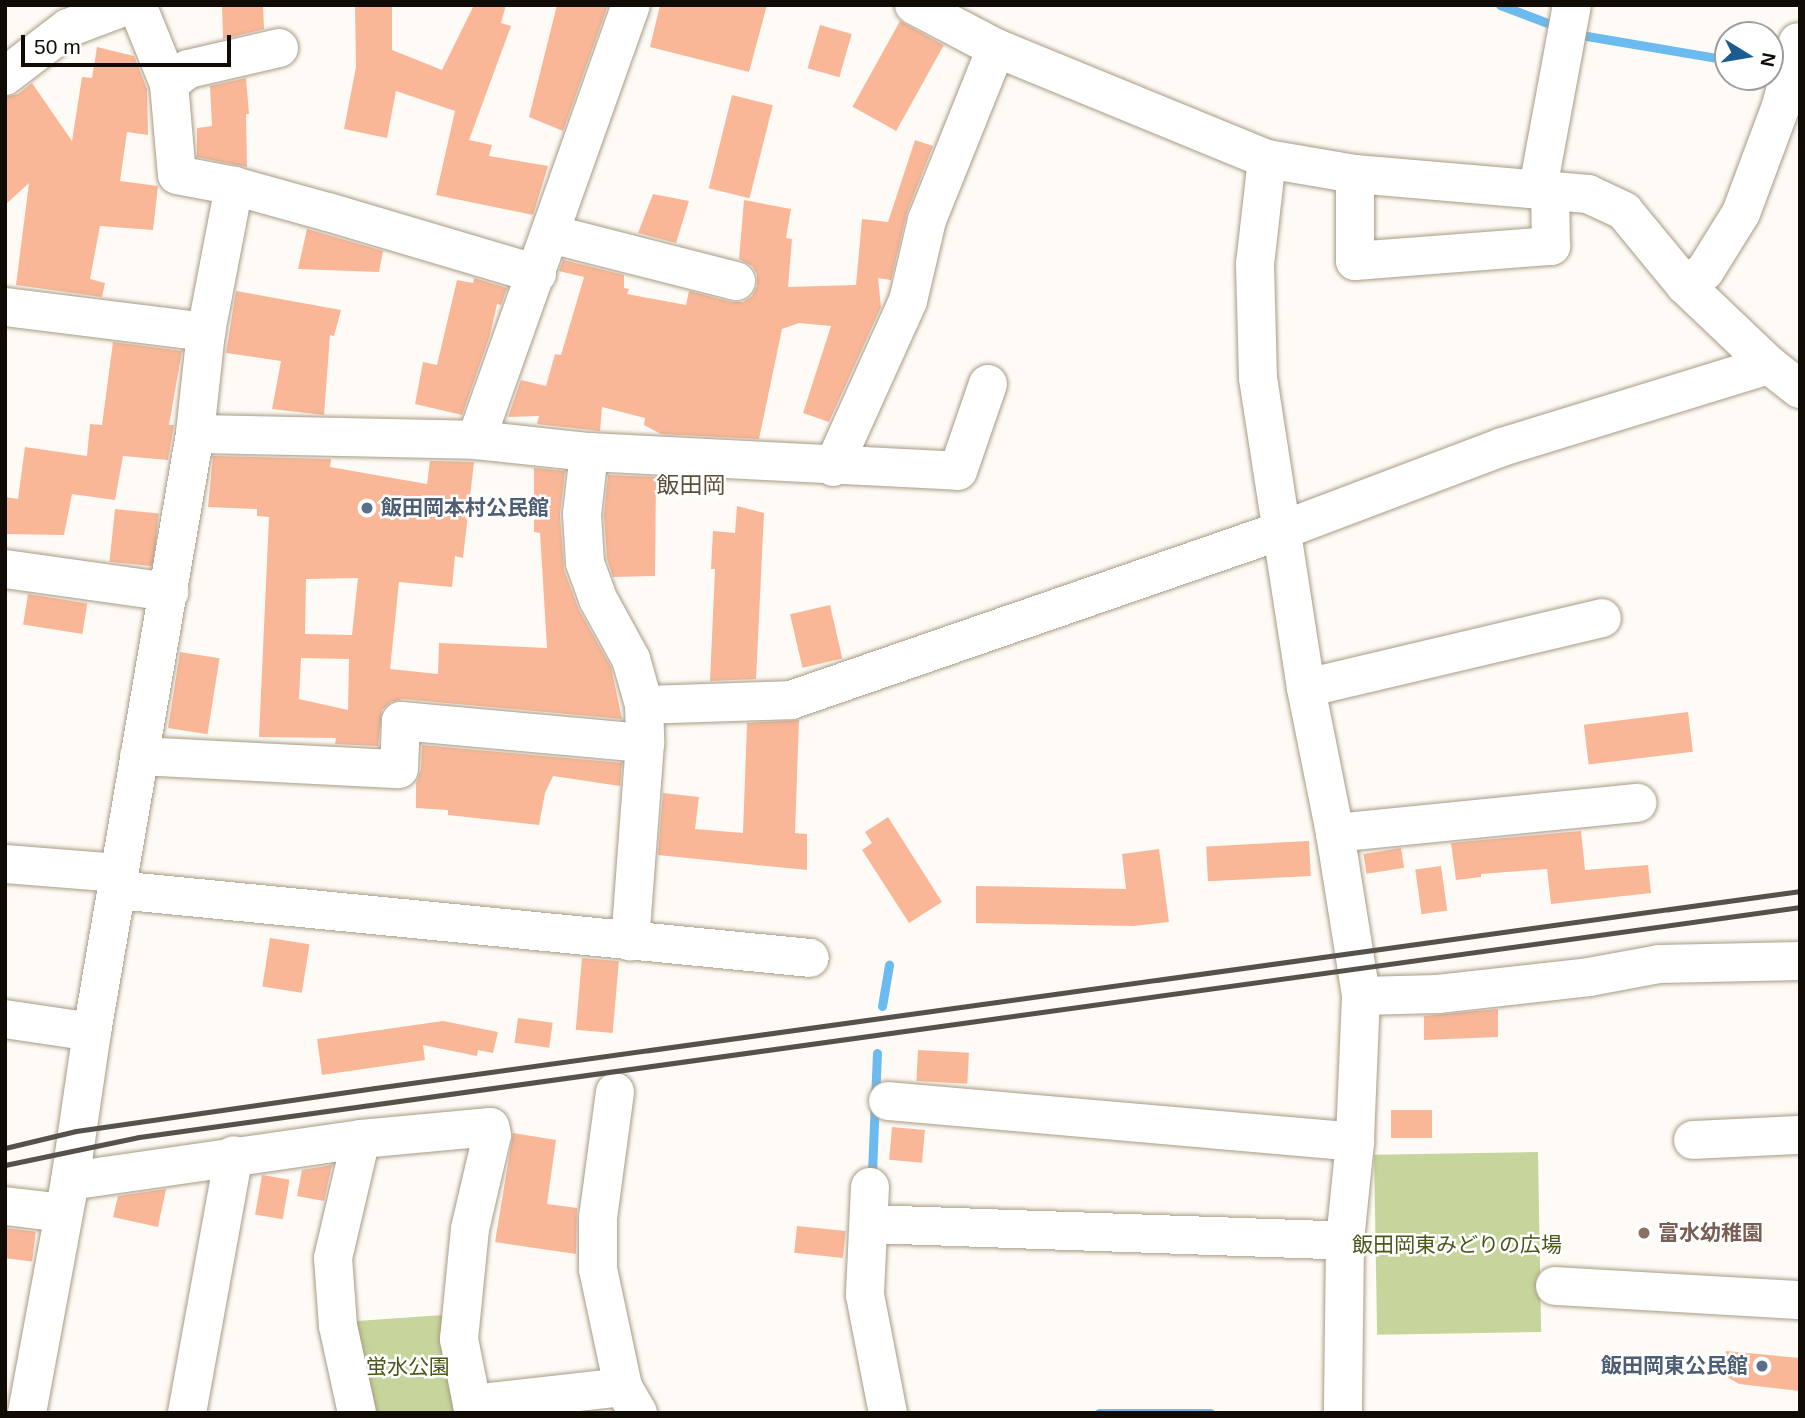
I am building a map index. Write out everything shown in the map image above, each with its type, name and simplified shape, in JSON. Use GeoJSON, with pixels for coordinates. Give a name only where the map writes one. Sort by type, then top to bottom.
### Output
{"type":"FeatureCollection","features":[{"type":"Feature","properties":{"kind":"street"},"geometry":{"type":"LineString","coordinates":[[5,76],[68,28],[129,5]]}},
{"type":"Feature","properties":{"kind":"street"},"geometry":{"type":"LineString","coordinates":[[137,5],[169,84],[177,175],[234,186],[537,274]]}},
{"type":"Feature","properties":{"kind":"street"},"geometry":{"type":"LineString","coordinates":[[476,440],[631,5]]}},
{"type":"Feature","properties":{"kind":"street"},"geometry":{"type":"LineString","coordinates":[[914,5],[996,48],[1267,159],[1355,174],[1544,188],[1588,194],[1624,211],[1685,285],[1769,365],[1800,389]]}},
{"type":"Feature","properties":{"kind":"street"},"geometry":{"type":"LineString","coordinates":[[1355,174],[1355,261],[1550,246],[1544,188],[1569,23]]}},
{"type":"Feature","properties":{"kind":"street"},"geometry":{"type":"LineString","coordinates":[[169,84],[188,69],[279,48]]}},
{"type":"Feature","properties":{"kind":"street"},"geometry":{"type":"LineString","coordinates":[[833,467],[908,301],[927,220],[996,48]]}},
{"type":"Feature","properties":{"kind":"street"},"geometry":{"type":"LineString","coordinates":[[1685,285],[1704,271],[1741,213],[1792,79]]}},
{"type":"Feature","properties":{"kind":"street"},"geometry":{"type":"LineString","coordinates":[[1267,159],[1255,264],[1258,378],[1306,688],[1335,833],[1361,996],[1355,1142],[1345,1241],[1343,1413]]}},
{"type":"Feature","properties":{"kind":"street"},"geometry":{"type":"LineString","coordinates":[[20,1408],[66,1197],[195,434],[206,332],[234,186]]}},
{"type":"Feature","properties":{"kind":"street"},"geometry":{"type":"LineString","coordinates":[[551,234],[736,281]]}},
{"type":"Feature","properties":{"kind":"street"},"geometry":{"type":"LineString","coordinates":[[5,307],[206,332]]}},
{"type":"Feature","properties":{"kind":"street"},"geometry":{"type":"LineString","coordinates":[[644,705],[791,700],[1280,531],[1502,447],[1769,365]]}},
{"type":"Feature","properties":{"kind":"street"},"geometry":{"type":"LineString","coordinates":[[195,434],[476,440],[589,452],[833,467],[958,471],[988,384]]}},
{"type":"Feature","properties":{"kind":"street"},"geometry":{"type":"LineString","coordinates":[[589,452],[582,514],[585,563],[598,599],[631,659],[644,705],[645,743],[629,941]]}},
{"type":"Feature","properties":{"kind":"street"},"geometry":{"type":"LineString","coordinates":[[5,569],[169,592]]}},
{"type":"Feature","properties":{"kind":"street"},"geometry":{"type":"LineString","coordinates":[[1306,688],[1602,618]]}},
{"type":"Feature","properties":{"kind":"street"},"geometry":{"type":"LineString","coordinates":[[139,756],[399,769],[401,721],[645,743]]}},
{"type":"Feature","properties":{"kind":"street"},"geometry":{"type":"LineString","coordinates":[[1335,833],[1638,803]]}},
{"type":"Feature","properties":{"kind":"street"},"geometry":{"type":"LineString","coordinates":[[5,864],[118,882],[629,941],[810,958]]}},
{"type":"Feature","properties":{"kind":"street"},"geometry":{"type":"LineString","coordinates":[[1361,996],[1452,993],[1589,977],[1659,964],[1800,961]]}},
{"type":"Feature","properties":{"kind":"street"},"geometry":{"type":"LineString","coordinates":[[5,1019],[92,1032]]}},
{"type":"Feature","properties":{"kind":"street"},"geometry":{"type":"LineString","coordinates":[[5,1206],[66,1197],[234,1155],[490,1127],[492,1135],[470,1229],[459,1339],[472,1404],[631,1400],[598,1269],[598,1218],[615,1093]]}},
{"type":"Feature","properties":{"kind":"street"},"geometry":{"type":"LineString","coordinates":[[888,1101],[1355,1142]]}},
{"type":"Feature","properties":{"kind":"street"},"geometry":{"type":"LineString","coordinates":[[1693,1140],[1800,1135]]}},
{"type":"Feature","properties":{"kind":"street"},"geometry":{"type":"LineString","coordinates":[[357,1413],[338,1326],[333,1258],[361,1139]]}},
{"type":"Feature","properties":{"kind":"street"},"geometry":{"type":"LineString","coordinates":[[187,1413],[234,1155]]}},
{"type":"Feature","properties":{"kind":"street"},"geometry":{"type":"LineString","coordinates":[[870,1186],[865,1295],[888,1413]]}},
{"type":"Feature","properties":{"kind":"street"},"geometry":{"type":"LineString","coordinates":[[869,1224],[1345,1241]]}},
{"type":"Feature","properties":{"kind":"street"},"geometry":{"type":"LineString","coordinates":[[1555,1286],[1800,1300]]}},
{"type":"Feature","properties":{"kind":"green space","name":"飯田岡東みどりの広場"},"geometry":{"type":"Polygon","coordinates":[[[1538,1152],[1541,1332],[1377,1335],[1374,1155],[1538,1152]]]}},
{"type":"Feature","properties":{"kind":"green space","name":"蛍水公園"},"geometry":{"type":"Polygon","coordinates":[[[443,1315],[460,1413],[372,1413],[357,1321],[443,1315]]]}},
{"type":"Feature","properties":{"kind":"building"},"geometry":{"type":"Polygon","coordinates":[[[222,5],[263,5],[264,29],[223,39],[222,5]]]}},
{"type":"Feature","properties":{"kind":"building"},"geometry":{"type":"Polygon","coordinates":[[[355,5],[392,5],[392,50],[442,70],[474,5],[506,5],[501,23],[511,26],[469,140],[492,145],[489,156],[548,166],[533,215],[436,195],[455,111],[396,91],[387,138],[344,129],[356,67],[355,5]]]}},
{"type":"Feature","properties":{"kind":"building"},"geometry":{"type":"Polygon","coordinates":[[[557,5],[608,5],[563,131],[529,117],[557,5]]]}},
{"type":"Feature","properties":{"kind":"building"},"geometry":{"type":"Polygon","coordinates":[[[660,5],[767,5],[749,72],[650,47],[660,5]]]}},
{"type":"Feature","properties":{"kind":"building"},"geometry":{"type":"Polygon","coordinates":[[[900,21],[944,45],[896,131],[852,107],[900,21]]]}},
{"type":"Feature","properties":{"kind":"building"},"geometry":{"type":"Polygon","coordinates":[[[820,25],[852,34],[839,77],[808,68],[820,25]]]}},
{"type":"Feature","properties":{"kind":"building"},"geometry":{"type":"Polygon","coordinates":[[[97,47],[134,56],[147,89],[148,135],[127,132],[120,181],[158,186],[153,230],[100,226],[90,279],[105,283],[102,297],[16,285],[29,183],[5,205],[5,97],[18,94],[32,83],[72,141],[82,77],[92,78],[97,47]]]}},
{"type":"Feature","properties":{"kind":"building"},"geometry":{"type":"Polygon","coordinates":[[[246,78],[249,114],[246,114],[247,167],[197,157],[197,128],[212,126],[210,86],[246,78]]]}},
{"type":"Feature","properties":{"kind":"building"},"geometry":{"type":"Polygon","coordinates":[[[732,95],[773,105],[750,198],[709,188],[732,95]]]}},
{"type":"Feature","properties":{"kind":"building"},"geometry":{"type":"Polygon","coordinates":[[[915,140],[933,146],[907,212],[891,280],[878,278],[881,307],[829,422],[803,413],[831,326],[799,323],[782,329],[759,439],[661,434],[644,425],[645,418],[602,407],[600,431],[537,424],[539,416],[508,417],[521,380],[546,386],[555,354],[561,355],[584,277],[559,271],[563,260],[624,275],[624,288],[629,289],[627,294],[686,305],[689,291],[731,302],[743,302],[752,296],[757,286],[757,274],[752,266],[739,259],[744,200],[791,209],[786,238],[792,239],[788,287],[856,285],[862,219],[888,222],[915,140]]]}},
{"type":"Feature","properties":{"kind":"building"},"geometry":{"type":"Polygon","coordinates":[[[653,194],[689,201],[676,243],[638,233],[653,194]]]}},
{"type":"Feature","properties":{"kind":"building"},"geometry":{"type":"Polygon","coordinates":[[[307,229],[383,251],[379,272],[298,269],[307,229]]]}},
{"type":"Feature","properties":{"kind":"building"},"geometry":{"type":"Polygon","coordinates":[[[474,278],[507,288],[501,305],[497,304],[490,335],[462,415],[415,404],[423,362],[437,365],[457,280],[473,283],[474,278]]]}},
{"type":"Feature","properties":{"kind":"building"},"geometry":{"type":"Polygon","coordinates":[[[236,291],[341,310],[334,336],[330,335],[324,415],[272,409],[281,361],[226,353],[236,291]]]}},
{"type":"Feature","properties":{"kind":"building"},"geometry":{"type":"Polygon","coordinates":[[[113,342],[182,351],[169,425],[174,425],[168,460],[123,456],[115,500],[72,494],[64,535],[5,534],[5,497],[18,499],[25,447],[87,456],[90,424],[102,425],[113,342]]]}},
{"type":"Feature","properties":{"kind":"building"},"geometry":{"type":"Polygon","coordinates":[[[213,456],[331,459],[330,467],[427,484],[430,461],[474,462],[463,558],[455,556],[452,587],[399,582],[390,669],[438,674],[439,643],[547,648],[540,533],[534,532],[534,468],[565,471],[560,515],[564,570],[579,610],[611,667],[622,719],[403,699],[391,702],[382,710],[378,746],[335,744],[336,738],[259,737],[269,517],[257,516],[257,509],[208,507],[213,456]],[[358,578],[306,579],[305,634],[352,635],[358,578]],[[301,658],[299,699],[348,710],[349,659],[301,658]]]}},
{"type":"Feature","properties":{"kind":"building"},"geometry":{"type":"Polygon","coordinates":[[[608,475],[656,477],[655,576],[613,577],[607,559],[604,515],[608,475]]]}},
{"type":"Feature","properties":{"kind":"building"},"geometry":{"type":"Polygon","coordinates":[[[737,506],[764,513],[756,679],[710,681],[715,569],[711,569],[713,531],[735,533],[737,506]]]}},
{"type":"Feature","properties":{"kind":"building"},"geometry":{"type":"Polygon","coordinates":[[[115,509],[159,514],[153,566],[109,562],[115,509]]]}},
{"type":"Feature","properties":{"kind":"building"},"geometry":{"type":"Polygon","coordinates":[[[28,594],[87,603],[82,634],[23,625],[28,594]]]}},
{"type":"Feature","properties":{"kind":"building"},"geometry":{"type":"Polygon","coordinates":[[[830,605],[842,659],[802,668],[790,614],[830,605]]]}},
{"type":"Feature","properties":{"kind":"building"},"geometry":{"type":"Polygon","coordinates":[[[180,652],[220,658],[207,734],[168,728],[180,652]]]}},
{"type":"Feature","properties":{"kind":"building"},"geometry":{"type":"Polygon","coordinates":[[[1688,712],[1693,752],[1589,764],[1584,725],[1688,712]]]}},
{"type":"Feature","properties":{"kind":"building"},"geometry":{"type":"Polygon","coordinates":[[[799,720],[795,833],[807,834],[807,870],[658,855],[663,793],[699,797],[695,829],[743,833],[747,723],[799,720]]]}},
{"type":"Feature","properties":{"kind":"building"},"geometry":{"type":"Polygon","coordinates":[[[422,745],[622,763],[620,786],[553,776],[545,793],[539,825],[448,815],[448,810],[416,808],[416,783],[421,770],[422,745]]]}},
{"type":"Feature","properties":{"kind":"building"},"geometry":{"type":"Polygon","coordinates":[[[888,817],[942,902],[909,923],[862,850],[872,843],[865,832],[888,817]]]}},
{"type":"Feature","properties":{"kind":"building"},"geometry":{"type":"Polygon","coordinates":[[[1581,831],[1585,870],[1648,865],[1651,893],[1551,904],[1547,869],[1481,874],[1481,877],[1456,880],[1451,843],[1581,831]]]}},
{"type":"Feature","properties":{"kind":"building"},"geometry":{"type":"Polygon","coordinates":[[[1309,841],[1311,876],[1208,881],[1206,846],[1309,841]]]}},
{"type":"Feature","properties":{"kind":"building"},"geometry":{"type":"Polygon","coordinates":[[[1401,848],[1404,868],[1367,874],[1363,854],[1401,848]]]}},
{"type":"Feature","properties":{"kind":"building"},"geometry":{"type":"Polygon","coordinates":[[[1159,849],[1169,922],[1133,926],[976,923],[976,886],[1126,889],[1122,854],[1159,849]]]}},
{"type":"Feature","properties":{"kind":"building"},"geometry":{"type":"Polygon","coordinates":[[[1441,866],[1447,911],[1422,914],[1415,870],[1441,866]]]}},
{"type":"Feature","properties":{"kind":"building"},"geometry":{"type":"Polygon","coordinates":[[[270,938],[310,944],[302,993],[262,986],[270,938]]]}},
{"type":"Feature","properties":{"kind":"building"},"geometry":{"type":"Polygon","coordinates":[[[582,958],[619,961],[613,1033],[576,1030],[582,958]]]}},
{"type":"Feature","properties":{"kind":"building"},"geometry":{"type":"Polygon","coordinates":[[[1498,1009],[1498,1037],[1424,1040],[1424,1016],[1498,1009]]]}},
{"type":"Feature","properties":{"kind":"building"},"geometry":{"type":"Polygon","coordinates":[[[518,1018],[553,1023],[549,1048],[515,1043],[518,1018]]]}},
{"type":"Feature","properties":{"kind":"building"},"geometry":{"type":"Polygon","coordinates":[[[443,1021],[498,1032],[493,1053],[478,1050],[477,1056],[423,1045],[425,1060],[322,1075],[317,1039],[443,1021]]]}},
{"type":"Feature","properties":{"kind":"building"},"geometry":{"type":"Polygon","coordinates":[[[918,1050],[969,1053],[967,1084],[916,1081],[918,1050]]]}},
{"type":"Feature","properties":{"kind":"building"},"geometry":{"type":"Polygon","coordinates":[[[1391,1110],[1432,1110],[1432,1138],[1391,1138],[1391,1110]]]}},
{"type":"Feature","properties":{"kind":"building"},"geometry":{"type":"Polygon","coordinates":[[[892,1127],[925,1130],[922,1163],[889,1160],[892,1127]]]}},
{"type":"Feature","properties":{"kind":"building"},"geometry":{"type":"Polygon","coordinates":[[[513,1133],[556,1140],[547,1204],[577,1208],[576,1254],[495,1242],[513,1133]]]}},
{"type":"Feature","properties":{"kind":"building"},"geometry":{"type":"Polygon","coordinates":[[[332,1165],[324,1201],[297,1196],[302,1170],[332,1165]]]}},
{"type":"Feature","properties":{"kind":"building"},"geometry":{"type":"Polygon","coordinates":[[[262,1175],[290,1180],[283,1219],[255,1214],[262,1175]]]}},
{"type":"Feature","properties":{"kind":"building"},"geometry":{"type":"Polygon","coordinates":[[[166,1189],[158,1227],[113,1217],[118,1196],[166,1189]]]}},
{"type":"Feature","properties":{"kind":"building"},"geometry":{"type":"Polygon","coordinates":[[[797,1226],[846,1231],[843,1258],[794,1253],[797,1226]]]}},
{"type":"Feature","properties":{"kind":"building"},"geometry":{"type":"Polygon","coordinates":[[[5,1228],[36,1232],[32,1262],[5,1258],[5,1228]]]}},
{"type":"Feature","properties":{"kind":"building","name":"飯田岡東公民館"},"geometry":{"type":"Polygon","coordinates":[[[1726,1351],[1800,1358],[1800,1391],[1739,1384],[1722,1374],[1726,1351]]]}},
{"type":"Feature","properties":{"kind":"waterway"},"geometry":{"type":"LineString","coordinates":[[1500,5],[1558,27]]}},
{"type":"Feature","properties":{"kind":"waterway"},"geometry":{"type":"LineString","coordinates":[[1575,34],[1714,58]]}},
{"type":"Feature","properties":{"kind":"waterway"},"geometry":{"type":"LineString","coordinates":[[882,1006],[889,965]]}},
{"type":"Feature","properties":{"kind":"waterway"},"geometry":{"type":"LineString","coordinates":[[872,1172],[877,1053]]}},
{"type":"Feature","properties":{"kind":"waterway"},"geometry":{"type":"LineString","coordinates":[[1099,1413],[1210,1413]]}},
{"type":"Feature","properties":{"kind":"railway"},"geometry":{"type":"LineString","coordinates":[[5,1148],[76,1131],[375,1088],[1800,891]]}},
{"type":"Feature","properties":{"kind":"railway"},"geometry":{"type":"LineString","coordinates":[[5,1165],[139,1137],[1800,907]]}},
{"type":"Feature","properties":{"kind":"place","name":"飯田岡本村公民館"},"geometry":{"type":"Point","coordinates":[367,508]}},
{"type":"Feature","properties":{"kind":"place","name":"富水幼稚園"},"geometry":{"type":"Point","coordinates":[1644,1233]}},
{"type":"Feature","properties":{"kind":"place","name":"飯田岡東公民館"},"geometry":{"type":"Point","coordinates":[1762,1366]}},
{"type":"Feature","properties":{"kind":"district","name":"飯田岡"},"geometry":{"type":"Point","coordinates":[691,485]}}]}
